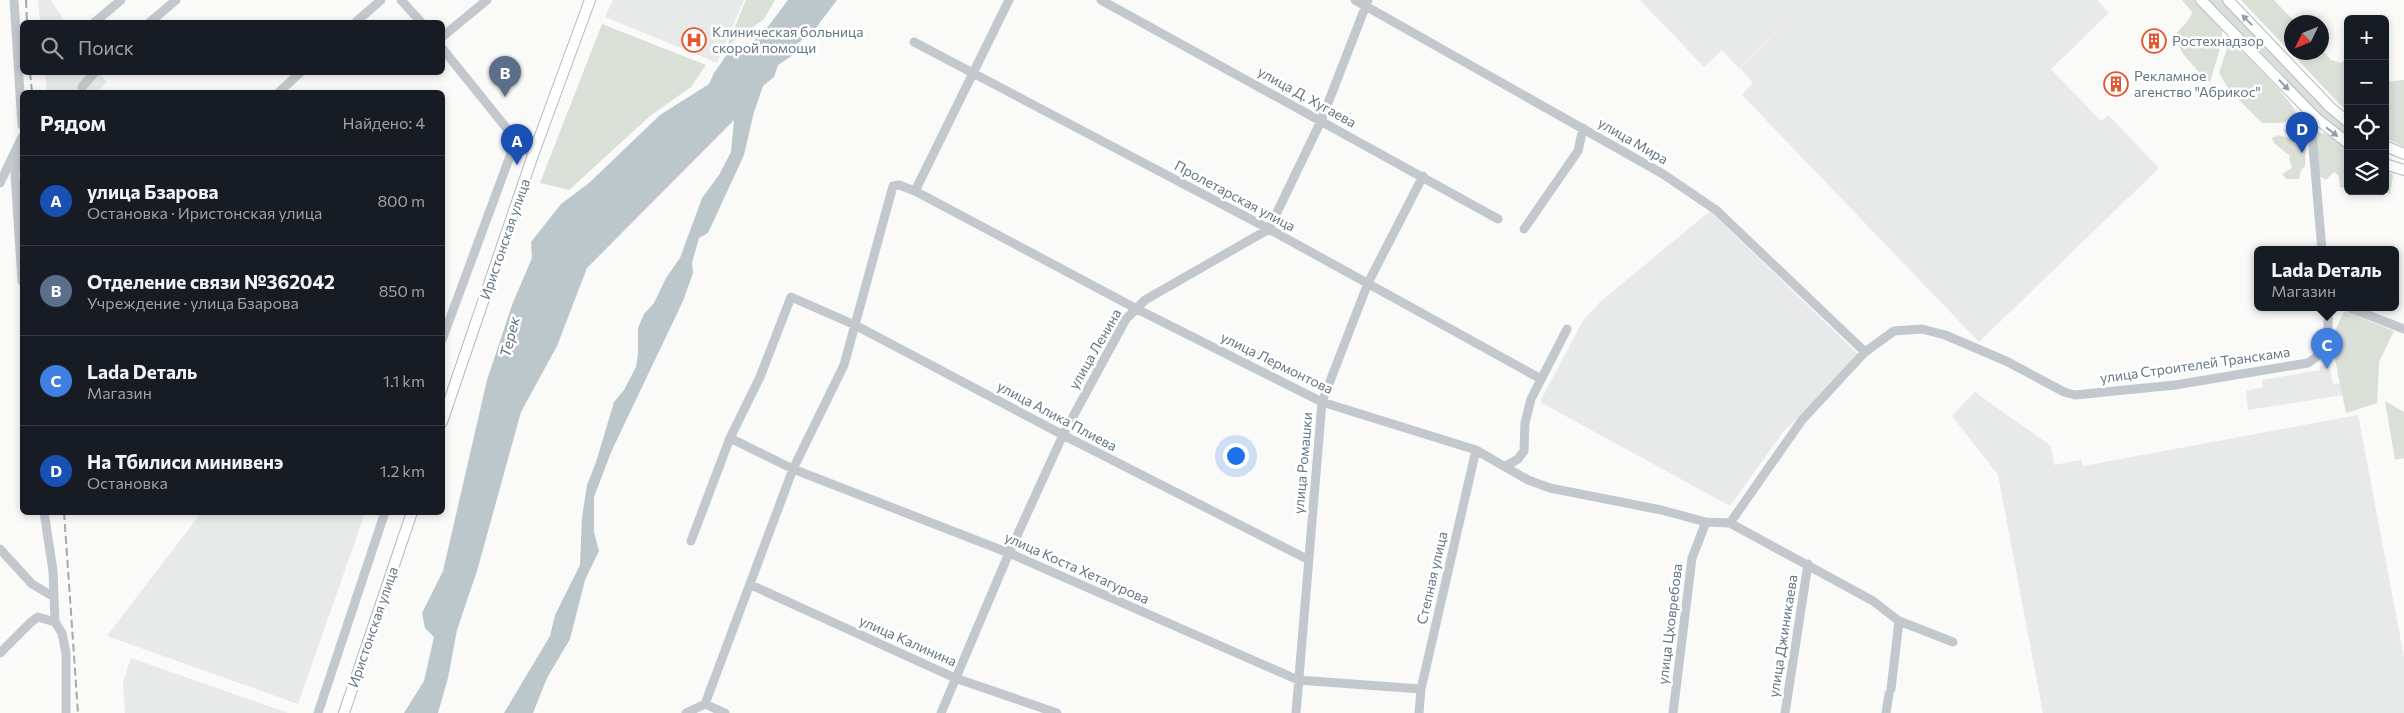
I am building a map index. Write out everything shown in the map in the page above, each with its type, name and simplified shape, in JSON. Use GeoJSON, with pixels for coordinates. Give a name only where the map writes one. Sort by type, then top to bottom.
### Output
{"type":"FeatureCollection","features":[{"type":"Feature","properties":{"kind":"main road","name":"Иристонская улица"},"geometry":{"type":"LineString","coordinates":[[445,413],[533,155],[590,0]]}},
{"type":"Feature","properties":{"kind":"main road"},"geometry":{"type":"LineString","coordinates":[[2201,0],[2310,112],[2344,140]]}},
{"type":"Feature","properties":{"kind":"main road"},"geometry":{"type":"LineString","coordinates":[[2228,0],[2330,107],[2344,119]]}},
{"type":"Feature","properties":{"kind":"main road"},"geometry":{"type":"LineString","coordinates":[[2389,148],[2404,154]]}},
{"type":"Feature","properties":{"kind":"main road"},"geometry":{"type":"LineString","coordinates":[[2389,165],[2404,170]]}},
{"type":"Feature","properties":{"kind":"main road","name":"Иристонская улица"},"geometry":{"type":"LineString","coordinates":[[344,713],[411,515]]}},
{"type":"Feature","properties":{"kind":"street"},"geometry":{"type":"LineString","coordinates":[[14,0],[20,94]]}},
{"type":"Feature","properties":{"kind":"street"},"geometry":{"type":"LineString","coordinates":[[97,20],[121,0]]}},
{"type":"Feature","properties":{"kind":"street"},"geometry":{"type":"LineString","coordinates":[[152,20],[176,0]]}},
{"type":"Feature","properties":{"kind":"street"},"geometry":{"type":"LineString","coordinates":[[358,20],[381,0]]}},
{"type":"Feature","properties":{"kind":"street"},"geometry":{"type":"LineString","coordinates":[[401,0],[419,20]]}},
{"type":"Feature","properties":{"kind":"street"},"geometry":{"type":"LineString","coordinates":[[445,35],[487,0]]}},
{"type":"Feature","properties":{"kind":"street"},"geometry":{"type":"LineString","coordinates":[[915,191],[972,73],[1010,0]]}},
{"type":"Feature","properties":{"kind":"street","name":"улица Д. Хугаева"},"geometry":{"type":"LineString","coordinates":[[1101,0],[1424,176],[1498,219]]}},
{"type":"Feature","properties":{"kind":"street","name":"улица Мира"},"geometry":{"type":"LineString","coordinates":[[1354,0],[1367,3],[1663,174],[1716,210],[1866,352]]}},
{"type":"Feature","properties":{"kind":"street"},"geometry":{"type":"LineString","coordinates":[[1269,229],[1321,121],[1367,3]]}},
{"type":"Feature","properties":{"kind":"street","name":"Пролетарская улица"},"geometry":{"type":"LineString","coordinates":[[914,42],[1269,229],[1541,379]]}},
{"type":"Feature","properties":{"kind":"street"},"geometry":{"type":"LineString","coordinates":[[445,52],[516,140],[533,155]]}},
{"type":"Feature","properties":{"kind":"street"},"geometry":{"type":"LineString","coordinates":[[82,87],[92,75]]}},
{"type":"Feature","properties":{"kind":"street"},"geometry":{"type":"LineString","coordinates":[[281,90],[298,75]]}},
{"type":"Feature","properties":{"kind":"street"},"geometry":{"type":"LineString","coordinates":[[2310,112],[2322,246]]}},
{"type":"Feature","properties":{"kind":"street"},"geometry":{"type":"LineString","coordinates":[[1524,229],[1578,151],[1583,128]]}},
{"type":"Feature","properties":{"kind":"street"},"geometry":{"type":"LineString","coordinates":[[445,331],[516,140]]}},
{"type":"Feature","properties":{"kind":"street"},"geometry":{"type":"LineString","coordinates":[[0,183],[20,143]]}},
{"type":"Feature","properties":{"kind":"street"},"geometry":{"type":"LineString","coordinates":[[17,152],[15,175],[20,251]]}},
{"type":"Feature","properties":{"kind":"street","name":"улица Ромашки"},"geometry":{"type":"LineString","coordinates":[[1296,713],[1322,402],[1368,283],[1424,176]]}},
{"type":"Feature","properties":{"kind":"street","name":"улица Лермонтова"},"geometry":{"type":"LineString","coordinates":[[855,325],[893,186],[899,185],[915,191],[1136,308],[1322,402],[1476,450],[1528,480],[1550,488],[1661,510],[1706,522]]}},
{"type":"Feature","properties":{"kind":"street","name":"улица Ленина"},"geometry":{"type":"LineString","coordinates":[[941,713],[1009,553],[1063,435],[1126,320],[1136,308],[1154,294],[1269,229]]}},
{"type":"Feature","properties":{"kind":"street","name":"улица Алика Плиева"},"geometry":{"type":"LineString","coordinates":[[730,438],[760,377],[792,297],[855,325],[1063,435],[1309,560]]}},
{"type":"Feature","properties":{"kind":"street"},"geometry":{"type":"LineString","coordinates":[[445,309],[452,311]]}},
{"type":"Feature","properties":{"kind":"street","name":"улица Строителей Транскама"},"geometry":{"type":"LineString","coordinates":[[1866,352],[1882,338],[1902,330],[1922,329],[1945,335],[2006,361],[2064,392],[2081,394],[2174,385],[2308,363],[2324,351],[2328,333],[2328,311]]}},
{"type":"Feature","properties":{"kind":"street"},"geometry":{"type":"LineString","coordinates":[[2358,311],[2404,329]]}},
{"type":"Feature","properties":{"kind":"street"},"geometry":{"type":"LineString","coordinates":[[686,713],[705,704],[793,469],[844,365],[855,325]]}},
{"type":"Feature","properties":{"kind":"street"},"geometry":{"type":"LineString","coordinates":[[1506,466],[1518,459],[1524,451],[1525,423],[1531,399],[1567,329]]}},
{"type":"Feature","properties":{"kind":"street"},"geometry":{"type":"LineString","coordinates":[[1730,523],[1802,420],[1866,352]]}},
{"type":"Feature","properties":{"kind":"street"},"geometry":{"type":"LineString","coordinates":[[691,541],[730,438]]}},
{"type":"Feature","properties":{"kind":"street","name":"улица Коста Хетагурова"},"geometry":{"type":"LineString","coordinates":[[730,438],[793,469],[1009,553],[1298,680],[1421,689]]}},
{"type":"Feature","properties":{"kind":"street","name":"Степная улица"},"geometry":{"type":"LineString","coordinates":[[1420,713],[1421,689],[1476,450]]}},
{"type":"Feature","properties":{"kind":"street"},"geometry":{"type":"LineString","coordinates":[[44,515],[55,622],[62,634],[66,653],[65,712]]}},
{"type":"Feature","properties":{"kind":"street"},"geometry":{"type":"LineString","coordinates":[[318,713],[384,515]]}},
{"type":"Feature","properties":{"kind":"street"},"geometry":{"type":"LineString","coordinates":[[1706,522],[1730,523],[1873,601],[1900,621],[1953,642]]}},
{"type":"Feature","properties":{"kind":"street","name":"улица Цховребова"},"geometry":{"type":"LineString","coordinates":[[1672,713],[1692,558],[1706,522]]}},
{"type":"Feature","properties":{"kind":"street"},"geometry":{"type":"LineString","coordinates":[[0,549],[32,584],[54,597]]}},
{"type":"Feature","properties":{"kind":"street","name":"улица Джиникаева"},"geometry":{"type":"LineString","coordinates":[[1785,713],[1808,564]]}},
{"type":"Feature","properties":{"kind":"street","name":"улица Калинина"},"geometry":{"type":"LineString","coordinates":[[751,585],[955,678],[1057,713]]}},
{"type":"Feature","properties":{"kind":"street"},"geometry":{"type":"LineString","coordinates":[[0,653],[38,617],[55,622]]}},
{"type":"Feature","properties":{"kind":"street"},"geometry":{"type":"LineString","coordinates":[[1886,713],[1900,621]]}},
{"type":"Feature","properties":{"kind":"street"},"geometry":{"type":"LineString","coordinates":[[705,704],[725,713]]}},
{"type":"Feature","properties":{"kind":"shaded area"},"geometry":{"type":"Polygon","coordinates":[[[38,0],[51,0],[64,20],[40,20],[38,0]]]}},
{"type":"Feature","properties":{"kind":"shaded area","name":"Клиническая больница скорой помощи"},"geometry":{"type":"Polygon","coordinates":[[[613,0],[744,0],[717,63],[605,17],[613,0]]]}},
{"type":"Feature","properties":{"kind":"shaded area"},"geometry":{"type":"Polygon","coordinates":[[[746,0],[775,0],[764,19],[727,46],[746,0]]]}},
{"type":"Feature","properties":{"kind":"shaded area"},"geometry":{"type":"Polygon","coordinates":[[[1640,0],[2097,0],[2109,13],[2051,69],[2101,121],[2108,115],[2159,168],[1979,342],[1742,95],[1753,83],[1740,68],[1806,3],[1739,68],[1722,50],[1704,67],[1640,0]]]}},
{"type":"Feature","properties":{"kind":"shaded area"},"geometry":{"type":"Polygon","coordinates":[[[2182,0],[2194,0],[2222,30],[2222,42],[2210,82],[2183,54],[2174,37],[2189,19],[2192,12],[2182,0]]]}},
{"type":"Feature","properties":{"kind":"shaded area"},"geometry":{"type":"Polygon","coordinates":[[[2206,0],[2222,0],[2310,93],[2344,123],[2344,135],[2317,115],[2206,0]]]}},
{"type":"Feature","properties":{"kind":"shaded area"},"geometry":{"type":"Polygon","coordinates":[[[2241,0],[2274,0],[2288,15],[2284,15],[2284,45],[2241,0]]]}},
{"type":"Feature","properties":{"kind":"shaded area"},"geometry":{"type":"Polygon","coordinates":[[[602,24],[706,65],[691,87],[650,116],[569,190],[540,183],[602,24]]]}},
{"type":"Feature","properties":{"kind":"shaded area"},"geometry":{"type":"Polygon","coordinates":[[[2234,43],[2280,91],[2298,118],[2281,123],[2262,123],[2230,91],[2219,73],[2228,45],[2234,43]]]}},
{"type":"Feature","properties":{"kind":"shaded area"},"geometry":{"type":"Polygon","coordinates":[[[2329,58],[2341,63],[2344,60],[2344,109],[2298,60],[2329,60],[2329,58]]]}},
{"type":"Feature","properties":{"kind":"shaded area"},"geometry":{"type":"Polygon","coordinates":[[[45,75],[100,75],[107,82],[98,90],[47,90],[45,75]]]}},
{"type":"Feature","properties":{"kind":"shaded area"},"geometry":{"type":"Polygon","coordinates":[[[2404,80],[2404,147],[2389,140],[2389,82],[2404,80]]]}},
{"type":"Feature","properties":{"kind":"shaded area"},"geometry":{"type":"Polygon","coordinates":[[[2299,124],[2304,126],[2306,138],[2305,166],[2301,170],[2299,179],[2286,179],[2282,174],[2292,168],[2290,156],[2274,143],[2272,138],[2278,135],[2291,139],[2284,130],[2299,124]]]}},
{"type":"Feature","properties":{"kind":"shaded area"},"geometry":{"type":"Polygon","coordinates":[[[2317,132],[2329,135],[2343,145],[2344,188],[2340,187],[2339,176],[2334,172],[2326,180],[2319,176],[2314,135],[2317,132]]]}},
{"type":"Feature","properties":{"kind":"shaded area"},"geometry":{"type":"Polygon","coordinates":[[[2389,172],[2393,175],[2389,194],[2389,172]]]}},
{"type":"Feature","properties":{"kind":"shaded area"},"geometry":{"type":"Polygon","coordinates":[[[1710,211],[1861,357],[1783,432],[1730,506],[1540,402],[1582,322],[1600,302],[1710,211]]]}},
{"type":"Feature","properties":{"kind":"shaded area"},"geometry":{"type":"Polygon","coordinates":[[[2344,311],[2394,331],[2379,362],[2377,403],[2346,413],[2331,340],[2344,311]]]}},
{"type":"Feature","properties":{"kind":"shaded area"},"geometry":{"type":"Polygon","coordinates":[[[2329,364],[2333,384],[2341,383],[2343,395],[2248,410],[2246,391],[2263,387],[2262,380],[2320,370],[2319,366],[2329,364]]]}},
{"type":"Feature","properties":{"kind":"shaded area"},"geometry":{"type":"Polygon","coordinates":[[[1975,392],[2051,446],[2054,465],[2081,460],[2083,466],[2358,415],[2404,657],[2404,713],[2043,713],[1998,475],[1952,416],[1975,392]]]}},
{"type":"Feature","properties":{"kind":"shaded area"},"geometry":{"type":"Polygon","coordinates":[[[2385,401],[2404,412],[2404,458],[2395,460],[2385,401]]]}},
{"type":"Feature","properties":{"kind":"shaded area"},"geometry":{"type":"Polygon","coordinates":[[[199,515],[364,515],[298,704],[107,636],[199,515]]]}},
{"type":"Feature","properties":{"kind":"shaded area"},"geometry":{"type":"Polygon","coordinates":[[[131,658],[288,713],[125,713],[123,682],[131,658]]]}},
{"type":"Feature","properties":{"kind":"water","name":"Терек"},"geometry":{"type":"Polygon","coordinates":[[[788,0],[837,0],[815,29],[797,44],[793,55],[778,65],[774,77],[763,86],[754,112],[744,155],[708,233],[699,238],[692,263],[693,273],[683,301],[612,450],[594,497],[594,532],[599,551],[585,580],[570,639],[547,678],[533,713],[504,713],[550,636],[555,615],[580,565],[582,517],[587,485],[614,402],[624,390],[636,367],[638,328],[644,314],[654,303],[666,278],[680,258],[702,198],[719,175],[731,152],[734,120],[587,268],[557,346],[521,412],[477,571],[457,630],[448,678],[438,713],[404,713],[424,681],[434,637],[425,628],[422,613],[443,571],[487,380],[512,305],[532,258],[531,242],[561,204],[589,183],[660,115],[709,84],[728,53],[742,52],[767,28],[788,0]]]}},
{"type":"Feature","properties":{"kind":"railway"},"geometry":{"type":"LineString","coordinates":[[26,0],[27,20]]}},
{"type":"Feature","properties":{"kind":"railway"},"geometry":{"type":"LineString","coordinates":[[30,75],[32,90]]}},
{"type":"Feature","properties":{"kind":"railway"},"geometry":{"type":"LineString","coordinates":[[64,515],[78,713]]}},
{"type":"Feature","properties":{"kind":"place","name":"Клиническая больница скорой помощи"},"geometry":{"type":"Point","coordinates":[694,40]}},
{"type":"Feature","properties":{"kind":"place","name":"Ростехнадзор"},"geometry":{"type":"Point","coordinates":[2154,41]}},
{"type":"Feature","properties":{"kind":"place","name":"Рекламное агенство \"Абрикос\""},"geometry":{"type":"Point","coordinates":[2116,84]}},
{"type":"Feature","properties":{"kind":"place","name":"Отделение связи №362042"},"geometry":{"type":"Point","coordinates":[505,97]}},
{"type":"Feature","properties":{"kind":"place","name":"На Тбилиси минивенэ"},"geometry":{"type":"Point","coordinates":[2302,153]}},
{"type":"Feature","properties":{"kind":"place","name":"улица Бзарова"},"geometry":{"type":"Point","coordinates":[517,165]}},
{"type":"Feature","properties":{"kind":"place","name":"Lada Dеталь"},"geometry":{"type":"Point","coordinates":[2327,369]}}]}
